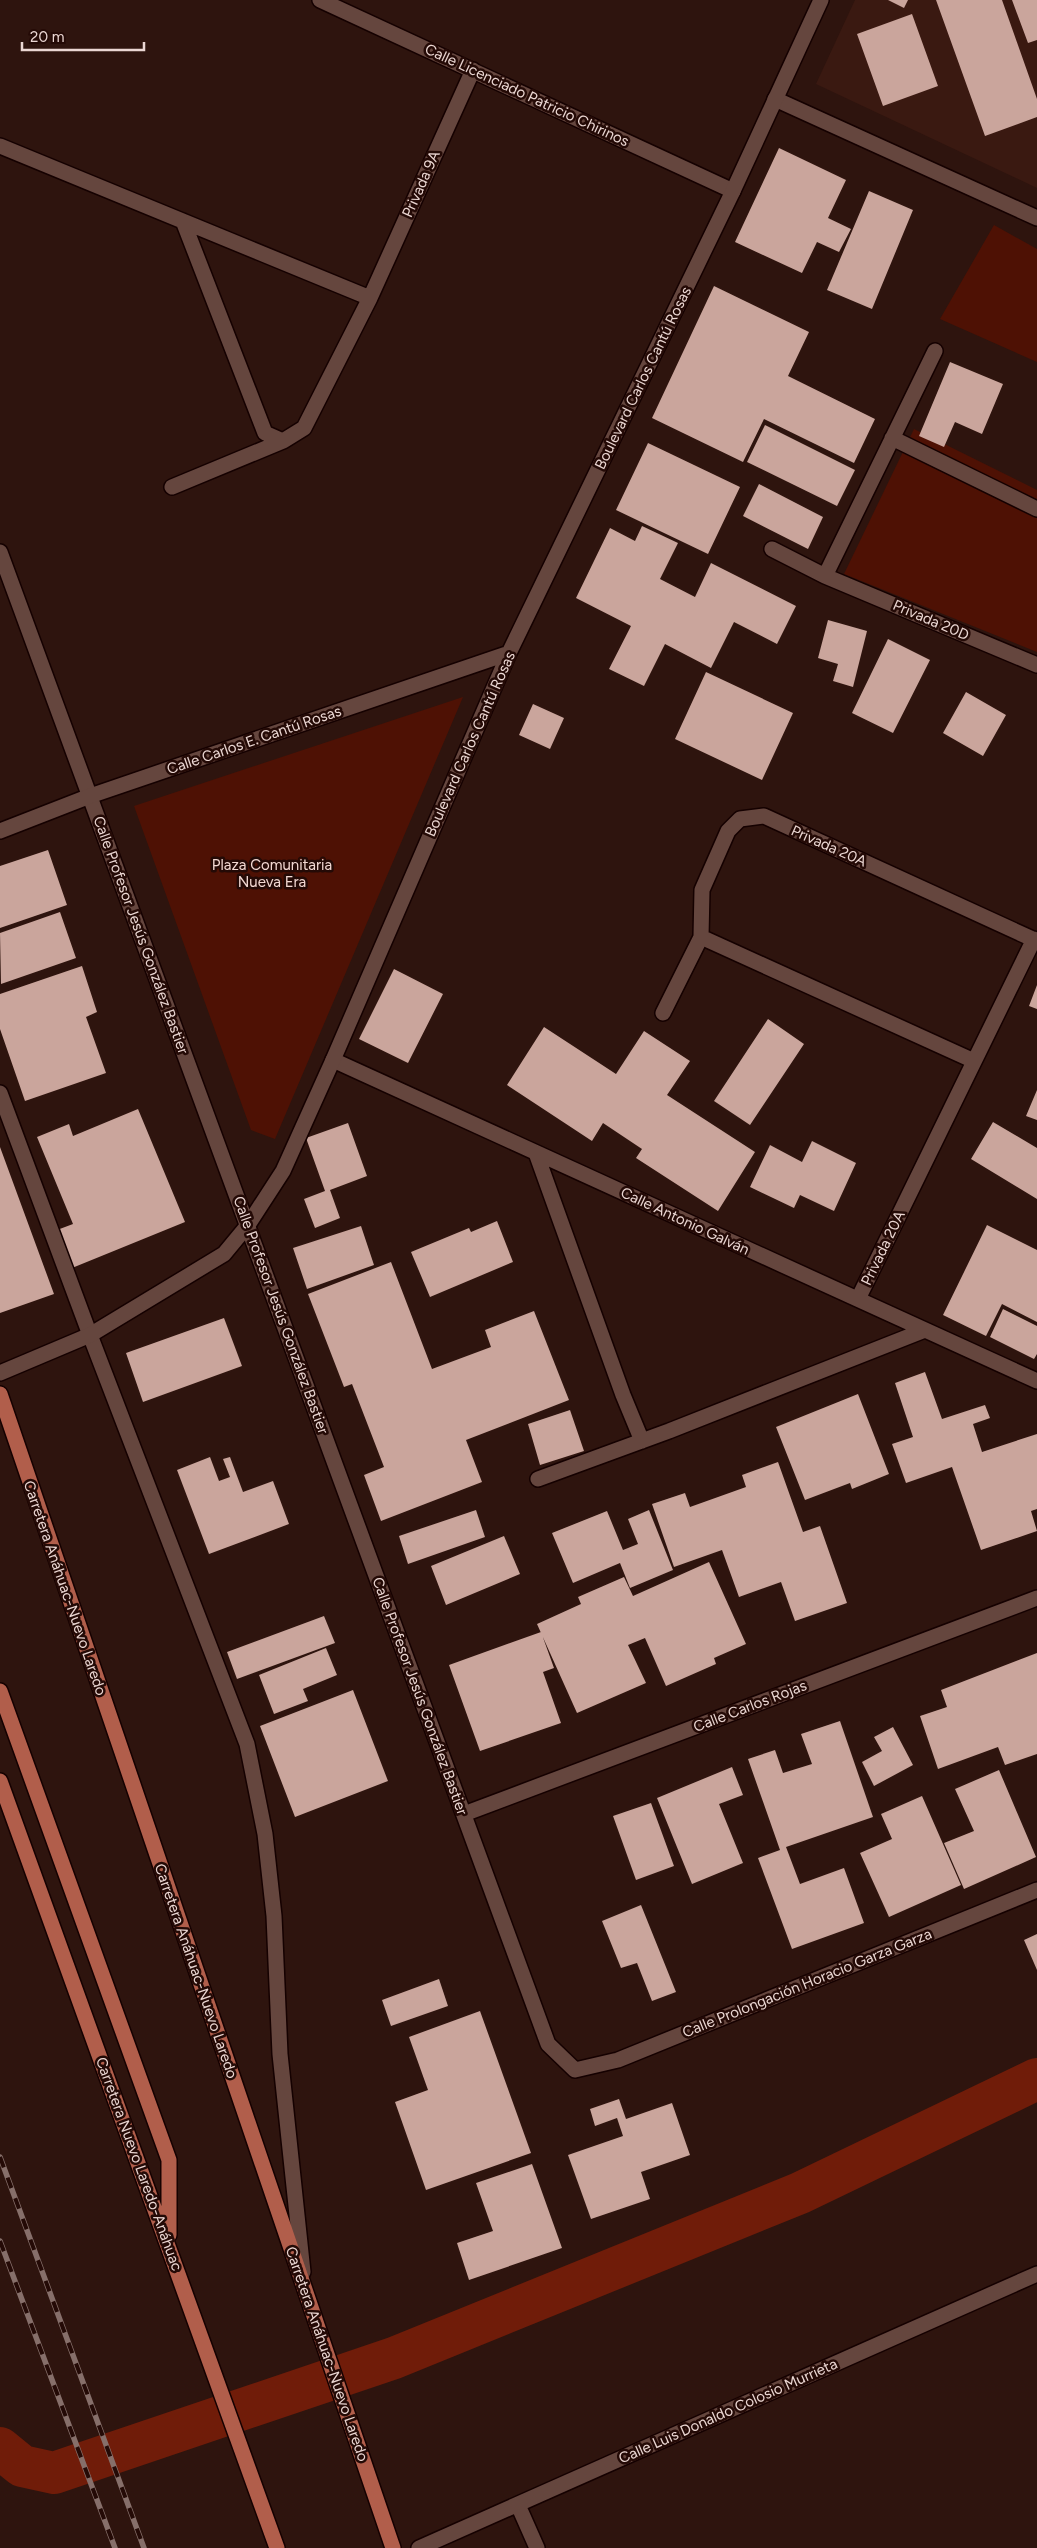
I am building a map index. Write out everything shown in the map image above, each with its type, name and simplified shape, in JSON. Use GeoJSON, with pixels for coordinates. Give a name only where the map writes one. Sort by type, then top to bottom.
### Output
{"type":"FeatureCollection","features":[{"type":"Feature","properties":{"kind":"main road","name":"Carretera Anáhuac-Nuevo Laredo"},"geometry":{"type":"LineString","coordinates":[[0,1394],[393,2548]]}},
{"type":"Feature","properties":{"kind":"main road"},"geometry":{"type":"LineString","coordinates":[[0,1692],[169,2160],[169,2247]]}},
{"type":"Feature","properties":{"kind":"main road","name":"Carretera Nuevo Laredo-Anáhuac"},"geometry":{"type":"LineString","coordinates":[[0,1781],[277,2548]]}},
{"type":"Feature","properties":{"kind":"street","name":"Calle Licenciado Patricio Chirinos"},"geometry":{"type":"LineString","coordinates":[[320,0],[733,192]]}},
{"type":"Feature","properties":{"kind":"street","name":"Boulevard Carlos Cantú Rosas"},"geometry":{"type":"LineString","coordinates":[[0,1373],[90,1335],[224,1254],[248,1225],[283,1171],[509,654],[733,192],[821,0]]}},
{"type":"Feature","properties":{"kind":"street","name":"Privada 9A"},"geometry":{"type":"LineString","coordinates":[[172,487],[283,441],[304,428],[370,298],[473,70]]}},
{"type":"Feature","properties":{"kind":"street"},"geometry":{"type":"LineString","coordinates":[[775,99],[1037,218]]}},
{"type":"Feature","properties":{"kind":"street"},"geometry":{"type":"LineString","coordinates":[[0,146],[370,298]]}},
{"type":"Feature","properties":{"kind":"street"},"geometry":{"type":"LineString","coordinates":[[182,221],[265,433],[283,441]]}},
{"type":"Feature","properties":{"kind":"street"},"geometry":{"type":"LineString","coordinates":[[825,576],[935,351]]}},
{"type":"Feature","properties":{"kind":"street"},"geometry":{"type":"LineString","coordinates":[[892,438],[1037,509]]}},
{"type":"Feature","properties":{"kind":"street","name":"Privada 20D"},"geometry":{"type":"LineString","coordinates":[[772,549],[825,576],[1037,665]]}},
{"type":"Feature","properties":{"kind":"street","name":"Calle Profesor Jesús González Bastier"},"geometry":{"type":"LineString","coordinates":[[0,552],[548,2044],[575,2070]]}},
{"type":"Feature","properties":{"kind":"street","name":"Calle Carlos E. Cantú Rosas"},"geometry":{"type":"LineString","coordinates":[[0,832],[90,796],[509,654]]}},
{"type":"Feature","properties":{"kind":"street","name":"Privada 20A"},"geometry":{"type":"LineString","coordinates":[[663,1013],[701,937],[702,890],[728,831],[740,819],[764,816],[1035,940],[858,1299]]}},
{"type":"Feature","properties":{"kind":"street"},"geometry":{"type":"LineString","coordinates":[[701,937],[974,1061]]}},
{"type":"Feature","properties":{"kind":"street","name":"Calle Antonio Galván"},"geometry":{"type":"LineString","coordinates":[[333,1060],[1037,1381]]}},
{"type":"Feature","properties":{"kind":"street"},"geometry":{"type":"LineString","coordinates":[[0,1093],[90,1335],[247,1744],[266,1843],[274,1916],[280,2054],[304,2288]]}},
{"type":"Feature","properties":{"kind":"street"},"geometry":{"type":"LineString","coordinates":[[536,1152],[623,1395],[642,1441]]}},
{"type":"Feature","properties":{"kind":"street"},"geometry":{"type":"LineString","coordinates":[[538,1479],[642,1441],[925,1330]]}},
{"type":"Feature","properties":{"kind":"street","name":"Calle Carlos Rojas"},"geometry":{"type":"LineString","coordinates":[[464,1814],[1037,1598]]}},
{"type":"Feature","properties":{"kind":"street","name":"Calle Prolongación Horacio Garza Garza"},"geometry":{"type":"LineString","coordinates":[[575,2070],[618,2060],[1037,1890]]}},
{"type":"Feature","properties":{"kind":"street","name":"Calle Luis Donaldo Colosio Murrieta"},"geometry":{"type":"LineString","coordinates":[[419,2548],[1037,2274]]}},
{"type":"Feature","properties":{"kind":"street"},"geometry":{"type":"LineString","coordinates":[[518,2505],[537,2548]]}},
{"type":"Feature","properties":{"kind":"shaded area"},"geometry":{"type":"Polygon","coordinates":[[[855,0],[1037,0],[1037,188],[816,84],[855,0]]]}},
{"type":"Feature","properties":{"kind":"green space"},"geometry":{"type":"Polygon","coordinates":[[[994,225],[1037,249],[1037,362],[940,319],[994,225]]]}},
{"type":"Feature","properties":{"kind":"green space"},"geometry":{"type":"Polygon","coordinates":[[[914,429],[1037,490],[1037,652],[844,574],[914,429]]]}},
{"type":"Feature","properties":{"kind":"green space","name":"Plaza Comunitaria Nueva Era"},"geometry":{"type":"Polygon","coordinates":[[[463,697],[275,1139],[251,1130],[134,806],[463,697]]]}},
{"type":"Feature","properties":{"kind":"building"},"geometry":{"type":"Polygon","coordinates":[[[888,0],[908,0],[904,8],[888,0]]]}},
{"type":"Feature","properties":{"kind":"building"},"geometry":{"type":"Polygon","coordinates":[[[936,0],[1002,0],[1037,99],[1037,117],[985,136],[936,0]]]}},
{"type":"Feature","properties":{"kind":"building"},"geometry":{"type":"Polygon","coordinates":[[[1012,0],[1037,0],[1037,40],[1028,43],[1012,0]]]}},
{"type":"Feature","properties":{"kind":"building"},"geometry":{"type":"Polygon","coordinates":[[[912,14],[938,86],[883,106],[857,34],[912,14]]]}},
{"type":"Feature","properties":{"kind":"building"},"geometry":{"type":"Polygon","coordinates":[[[779,148],[846,180],[828,218],[851,229],[839,252],[817,242],[802,273],[735,242],[779,148]]]}},
{"type":"Feature","properties":{"kind":"building"},"geometry":{"type":"Polygon","coordinates":[[[869,191],[913,210],[872,309],[827,290],[869,191]]]}},
{"type":"Feature","properties":{"kind":"building"},"geometry":{"type":"Polygon","coordinates":[[[714,286],[809,332],[788,376],[875,419],[854,463],[764,419],[743,462],[652,418],[714,286]]]}},
{"type":"Feature","properties":{"kind":"building"},"geometry":{"type":"Polygon","coordinates":[[[950,362],[1003,384],[982,434],[955,422],[944,447],[919,436],[950,362]]]}},
{"type":"Feature","properties":{"kind":"building"},"geometry":{"type":"Polygon","coordinates":[[[765,425],[855,470],[837,506],[747,462],[765,425]]]}},
{"type":"Feature","properties":{"kind":"building"},"geometry":{"type":"Polygon","coordinates":[[[648,443],[740,487],[708,554],[616,510],[648,443]]]}},
{"type":"Feature","properties":{"kind":"building"},"geometry":{"type":"Polygon","coordinates":[[[759,484],[823,517],[808,549],[743,516],[759,484]]]}},
{"type":"Feature","properties":{"kind":"building"},"geometry":{"type":"Polygon","coordinates":[[[642,526],[678,543],[660,579],[695,597],[711,563],[796,606],[777,644],[734,622],[711,668],[665,644],[644,686],[609,669],[631,626],[576,598],[610,528],[635,541],[642,526]]]}},
{"type":"Feature","properties":{"kind":"building"},"geometry":{"type":"Polygon","coordinates":[[[828,620],[867,631],[853,687],[833,681],[838,664],[818,658],[828,620]]]}},
{"type":"Feature","properties":{"kind":"building"},"geometry":{"type":"Polygon","coordinates":[[[888,639],[930,660],[893,733],[852,713],[888,639]]]}},
{"type":"Feature","properties":{"kind":"building"},"geometry":{"type":"Polygon","coordinates":[[[706,672],[793,713],[762,780],[675,739],[706,672]]]}},
{"type":"Feature","properties":{"kind":"building"},"geometry":{"type":"Polygon","coordinates":[[[966,692],[1006,715],[983,756],[943,733],[966,692]]]}},
{"type":"Feature","properties":{"kind":"building"},"geometry":{"type":"Polygon","coordinates":[[[533,704],[564,718],[550,749],[519,735],[533,704]]]}},
{"type":"Feature","properties":{"kind":"building"},"geometry":{"type":"Polygon","coordinates":[[[48,850],[67,905],[0,928],[0,866],[48,850]]]}},
{"type":"Feature","properties":{"kind":"building"},"geometry":{"type":"Polygon","coordinates":[[[60,912],[76,958],[1,984],[0,933],[60,912]]]}},
{"type":"Feature","properties":{"kind":"building"},"geometry":{"type":"Polygon","coordinates":[[[82,966],[97,1012],[86,1017],[106,1073],[25,1101],[0,1029],[0,994],[82,966]]]}},
{"type":"Feature","properties":{"kind":"building"},"geometry":{"type":"Polygon","coordinates":[[[394,969],[443,994],[408,1063],[359,1039],[394,969]]]}},
{"type":"Feature","properties":{"kind":"building"},"geometry":{"type":"Polygon","coordinates":[[[1037,985],[1037,1009],[1029,1006],[1037,985]]]}},
{"type":"Feature","properties":{"kind":"building"},"geometry":{"type":"Polygon","coordinates":[[[768,1019],[804,1044],[750,1125],[714,1101],[768,1019]]]}},
{"type":"Feature","properties":{"kind":"building"},"geometry":{"type":"Polygon","coordinates":[[[544,1027],[616,1074],[644,1031],[690,1061],[667,1095],[755,1152],[718,1211],[636,1158],[642,1149],[603,1123],[592,1141],[507,1085],[544,1027]]]}},
{"type":"Feature","properties":{"kind":"building"},"geometry":{"type":"Polygon","coordinates":[[[1037,1090],[1037,1120],[1026,1116],[1037,1090]]]}},
{"type":"Feature","properties":{"kind":"building"},"geometry":{"type":"Polygon","coordinates":[[[138,1109],[185,1222],[72,1268],[57,1230],[73,1224],[37,1137],[69,1124],[73,1136],[138,1109]]]}},
{"type":"Feature","properties":{"kind":"building"},"geometry":{"type":"Polygon","coordinates":[[[993,1122],[1037,1148],[1037,1199],[971,1159],[993,1122]]]}},
{"type":"Feature","properties":{"kind":"building"},"geometry":{"type":"Polygon","coordinates":[[[348,1123],[367,1176],[330,1190],[340,1218],[315,1228],[304,1199],[325,1191],[306,1138],[348,1123]]]}},
{"type":"Feature","properties":{"kind":"building"},"geometry":{"type":"Polygon","coordinates":[[[812,1141],[856,1163],[834,1211],[800,1195],[794,1208],[750,1187],[770,1145],[802,1162],[812,1141]]]}},
{"type":"Feature","properties":{"kind":"building"},"geometry":{"type":"Polygon","coordinates":[[[0,1147],[54,1294],[0,1313],[0,1147]]]}},
{"type":"Feature","properties":{"kind":"building"},"geometry":{"type":"Polygon","coordinates":[[[497,1221],[513,1262],[430,1297],[411,1252],[469,1228],[471,1232],[497,1221]]]}},
{"type":"Feature","properties":{"kind":"building"},"geometry":{"type":"Polygon","coordinates":[[[987,1225],[1037,1250],[1037,1322],[1002,1304],[986,1336],[943,1315],[987,1225]]]}},
{"type":"Feature","properties":{"kind":"building"},"geometry":{"type":"Polygon","coordinates":[[[361,1226],[374,1265],[307,1289],[293,1248],[361,1226]]]}},
{"type":"Feature","properties":{"kind":"building"},"geometry":{"type":"Polygon","coordinates":[[[391,1262],[432,1369],[491,1347],[485,1330],[534,1311],[569,1400],[466,1440],[482,1482],[381,1521],[364,1475],[384,1467],[352,1384],[344,1387],[308,1294],[391,1262]]]}},
{"type":"Feature","properties":{"kind":"building"},"geometry":{"type":"Polygon","coordinates":[[[1003,1309],[1037,1326],[1037,1354],[1034,1359],[990,1337],[1003,1309]]]}},
{"type":"Feature","properties":{"kind":"building"},"geometry":{"type":"Polygon","coordinates":[[[224,1318],[242,1366],[143,1402],[126,1353],[224,1318]]]}},
{"type":"Feature","properties":{"kind":"building"},"geometry":{"type":"Polygon","coordinates":[[[925,1372],[942,1419],[985,1405],[990,1418],[973,1424],[982,1452],[1037,1434],[1037,1509],[1031,1511],[1037,1531],[981,1550],[952,1467],[906,1483],[892,1444],[913,1437],[895,1383],[925,1372]]]}},
{"type":"Feature","properties":{"kind":"building"},"geometry":{"type":"Polygon","coordinates":[[[858,1394],[889,1474],[852,1489],[850,1483],[805,1500],[776,1427],[858,1394]]]}},
{"type":"Feature","properties":{"kind":"building"},"geometry":{"type":"Polygon","coordinates":[[[570,1410],[584,1451],[540,1465],[528,1424],[570,1410]]]}},
{"type":"Feature","properties":{"kind":"building"},"geometry":{"type":"Polygon","coordinates":[[[210,1457],[219,1481],[230,1477],[223,1459],[230,1457],[243,1492],[273,1481],[289,1524],[209,1554],[177,1470],[210,1457]]]}},
{"type":"Feature","properties":{"kind":"building"},"geometry":{"type":"Polygon","coordinates":[[[778,1462],[803,1532],[820,1526],[847,1603],[795,1621],[781,1582],[739,1597],[722,1550],[674,1567],[652,1504],[685,1493],[690,1507],[746,1487],[742,1475],[778,1462]]]}},
{"type":"Feature","properties":{"kind":"building"},"geometry":{"type":"Polygon","coordinates":[[[476,1510],[485,1537],[408,1564],[399,1536],[476,1510]]]}},
{"type":"Feature","properties":{"kind":"building"},"geometry":{"type":"Polygon","coordinates":[[[649,1510],[673,1570],[630,1588],[620,1563],[573,1583],[552,1533],[607,1511],[623,1550],[638,1544],[628,1519],[649,1510]]]}},
{"type":"Feature","properties":{"kind":"building"},"geometry":{"type":"Polygon","coordinates":[[[504,1536],[520,1574],[446,1605],[431,1566],[504,1536]]]}},
{"type":"Feature","properties":{"kind":"building"},"geometry":{"type":"Polygon","coordinates":[[[709,1562],[746,1644],[714,1658],[716,1664],[666,1686],[645,1638],[628,1645],[646,1683],[577,1713],[537,1624],[581,1604],[578,1597],[624,1577],[633,1596],[709,1562]]]}},
{"type":"Feature","properties":{"kind":"building"},"geometry":{"type":"Polygon","coordinates":[[[324,1616],[335,1643],[237,1679],[227,1652],[324,1616]]]}},
{"type":"Feature","properties":{"kind":"building"},"geometry":{"type":"Polygon","coordinates":[[[541,1632],[554,1668],[543,1672],[561,1723],[480,1751],[449,1665],[541,1632]]]}},
{"type":"Feature","properties":{"kind":"building"},"geometry":{"type":"Polygon","coordinates":[[[326,1648],[337,1675],[303,1689],[308,1701],[274,1714],[259,1675],[326,1648]]]}},
{"type":"Feature","properties":{"kind":"building"},"geometry":{"type":"Polygon","coordinates":[[[1037,1653],[1037,1754],[1005,1765],[998,1747],[938,1769],[920,1716],[947,1707],[941,1690],[1037,1653]]]}},
{"type":"Feature","properties":{"kind":"building"},"geometry":{"type":"Polygon","coordinates":[[[353,1690],[388,1781],[295,1817],[260,1726],[353,1690]]]}},
{"type":"Feature","properties":{"kind":"building"},"geometry":{"type":"Polygon","coordinates":[[[840,1721],[873,1817],[786,1847],[800,1884],[844,1868],[864,1923],[792,1949],[758,1858],[780,1850],[748,1759],[775,1750],[783,1773],[812,1764],[801,1734],[840,1721]]]}},
{"type":"Feature","properties":{"kind":"building"},"geometry":{"type":"Polygon","coordinates":[[[893,1727],[913,1765],[874,1786],[862,1762],[882,1751],[874,1737],[893,1727]]]}},
{"type":"Feature","properties":{"kind":"building"},"geometry":{"type":"Polygon","coordinates":[[[732,1767],[743,1795],[719,1804],[743,1863],[692,1884],[657,1798],[732,1767]]]}},
{"type":"Feature","properties":{"kind":"building"},"geometry":{"type":"Polygon","coordinates":[[[999,1770],[1036,1857],[964,1889],[944,1843],[974,1831],[955,1789],[999,1770]]]}},
{"type":"Feature","properties":{"kind":"building"},"geometry":{"type":"Polygon","coordinates":[[[922,1796],[961,1885],[889,1917],[860,1853],[892,1839],[881,1814],[922,1796]]]}},
{"type":"Feature","properties":{"kind":"building"},"geometry":{"type":"Polygon","coordinates":[[[651,1803],[674,1866],[636,1880],[613,1816],[651,1803]]]}},
{"type":"Feature","properties":{"kind":"building"},"geometry":{"type":"Polygon","coordinates":[[[641,1905],[676,1992],[652,2001],[637,1963],[621,1968],[602,1921],[641,1905]]]}},
{"type":"Feature","properties":{"kind":"building"},"geometry":{"type":"Polygon","coordinates":[[[1037,1934],[1037,1970],[1024,1940],[1037,1934]]]}},
{"type":"Feature","properties":{"kind":"building"},"geometry":{"type":"Polygon","coordinates":[[[439,1979],[448,2006],[391,2026],[382,2000],[439,1979]]]}},
{"type":"Feature","properties":{"kind":"building"},"geometry":{"type":"Polygon","coordinates":[[[480,2011],[531,2153],[426,2190],[395,2102],[428,2090],[409,2037],[480,2011]]]}},
{"type":"Feature","properties":{"kind":"building"},"geometry":{"type":"Polygon","coordinates":[[[619,2099],[626,2119],[672,2103],[690,2155],[641,2172],[650,2199],[591,2219],[568,2155],[623,2136],[617,2118],[595,2126],[590,2109],[619,2099]]]}},
{"type":"Feature","properties":{"kind":"building"},"geometry":{"type":"Polygon","coordinates":[[[532,2164],[562,2248],[469,2280],[457,2243],[493,2231],[476,2183],[532,2164]]]}},
{"type":"Feature","properties":{"kind":"waterway"},"geometry":{"type":"LineString","coordinates":[[0,2448],[22,2466],[54,2473],[394,2358],[800,2193],[1037,2079]]}},
{"type":"Feature","properties":{"kind":"railway"},"geometry":{"type":"LineString","coordinates":[[0,2157],[144,2548]]}},
{"type":"Feature","properties":{"kind":"railway"},"geometry":{"type":"LineString","coordinates":[[0,2241],[115,2548]]}}]}
